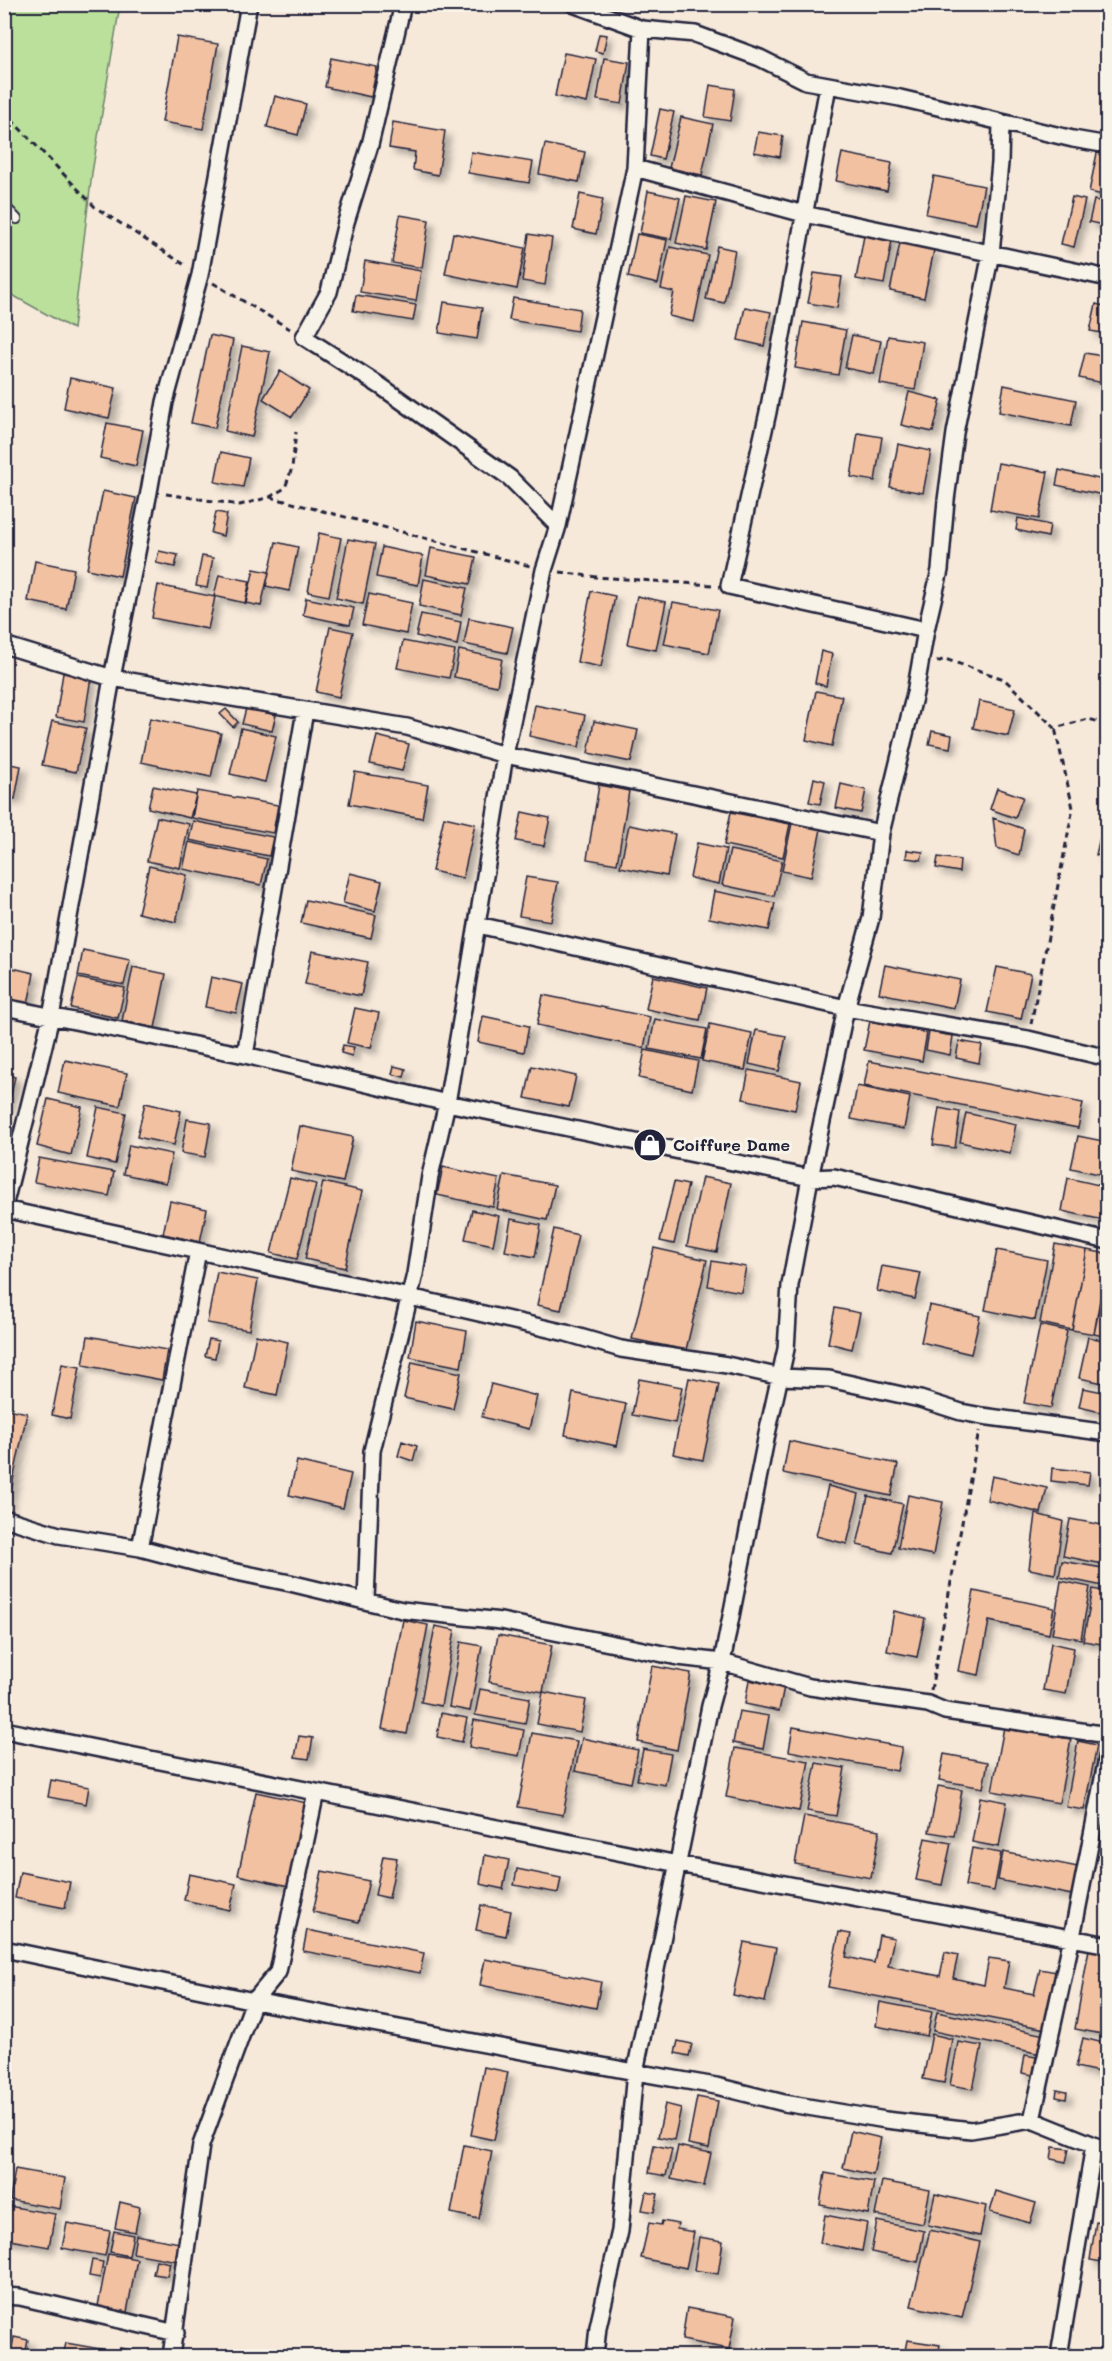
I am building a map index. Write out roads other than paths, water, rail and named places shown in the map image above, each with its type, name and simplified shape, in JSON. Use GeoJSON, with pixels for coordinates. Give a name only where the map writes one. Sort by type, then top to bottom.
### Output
{"type":"FeatureCollection","features":[{"type":"Feature","properties":{"kind":"street"},"geometry":{"type":"LineString","coordinates":[[249,4],[200,275],[165,402],[112,678],[51,1017],[4,1208],[410,1297],[566,1333],[621,1349],[727,1365],[781,1377],[829,1379],[920,1399],[961,1412],[1107,1433]]}},
{"type":"Feature","properties":{"kind":"street"},"geometry":{"type":"LineString","coordinates":[[403,4],[370,145],[346,222],[329,292],[304,337],[382,387],[510,478],[558,526]]}},
{"type":"Feature","properties":{"kind":"street"},"geometry":{"type":"LineString","coordinates":[[573,4],[642,29],[695,34],[760,58],[806,81],[900,98],[1107,145]]}},
{"type":"Feature","properties":{"kind":"street"},"geometry":{"type":"LineString","coordinates":[[366,1600],[372,1451],[410,1297],[430,1176],[447,1103],[505,755],[544,570],[558,526],[635,168],[642,29]]}},
{"type":"Feature","properties":{"kind":"street"},"geometry":{"type":"LineString","coordinates":[[828,86],[768,412],[729,586],[926,630]]}},
{"type":"Feature","properties":{"kind":"street"},"geometry":{"type":"LineString","coordinates":[[595,2356],[600,2316],[620,2231],[635,2072],[712,1699],[722,1662],[766,1434],[781,1377],[786,1349],[790,1285],[810,1178],[846,1008],[871,918],[881,833],[915,693],[940,570],[955,433],[991,254],[1000,163],[1001,122]]}},
{"type":"Feature","properties":{"kind":"street"},"geometry":{"type":"LineString","coordinates":[[635,168],[804,214],[1107,278]]}},
{"type":"Feature","properties":{"kind":"street"},"geometry":{"type":"LineString","coordinates":[[4,645],[112,678],[407,727],[505,755],[881,833]]}},
{"type":"Feature","properties":{"kind":"street"},"geometry":{"type":"LineString","coordinates":[[245,1054],[305,711]]}},
{"type":"Feature","properties":{"kind":"street"},"geometry":{"type":"LineString","coordinates":[[478,925],[846,1008],[1029,1039],[1107,1058]]}},
{"type":"Feature","properties":{"kind":"street"},"geometry":{"type":"LineString","coordinates":[[4,1007],[245,1054],[447,1103],[810,1178],[834,1177],[1107,1241]]}},
{"type":"Feature","properties":{"kind":"street"},"geometry":{"type":"LineString","coordinates":[[140,1548],[198,1251]]}},
{"type":"Feature","properties":{"kind":"street"},"geometry":{"type":"LineString","coordinates":[[4,1518],[59,1535],[140,1548],[212,1568],[366,1600],[402,1610],[501,1621],[678,1657],[722,1662],[810,1687],[928,1704],[945,1711],[1107,1735]]}},
{"type":"Feature","properties":{"kind":"street"},"geometry":{"type":"LineString","coordinates":[[4,1731],[678,1864],[1107,1945]]}},
{"type":"Feature","properties":{"kind":"street"},"geometry":{"type":"LineString","coordinates":[[1032,2120],[1103,1798],[1107,1753]]}},
{"type":"Feature","properties":{"kind":"street"},"geometry":{"type":"LineString","coordinates":[[171,2356],[201,2145],[254,2001],[278,1972],[316,1792]]}},
{"type":"Feature","properties":{"kind":"street"},"geometry":{"type":"LineString","coordinates":[[4,1949],[254,2001],[716,2086],[784,2103],[886,2120],[971,2130],[1032,2120],[1101,2147],[1059,2356]]}},
{"type":"Feature","properties":{"kind":"street"},"geometry":{"type":"LineString","coordinates":[[4,2296],[20,2297],[176,2333]]}},
{"type":"Feature","properties":{"kind":"lane"},"geometry":{"type":"LineString","coordinates":[[4,206],[17,219]]}},
{"type":"Feature","properties":{"kind":"place","name":"Coiffure Dame"},"geometry":{"type":"Point","coordinates":[650,1145]}}]}
